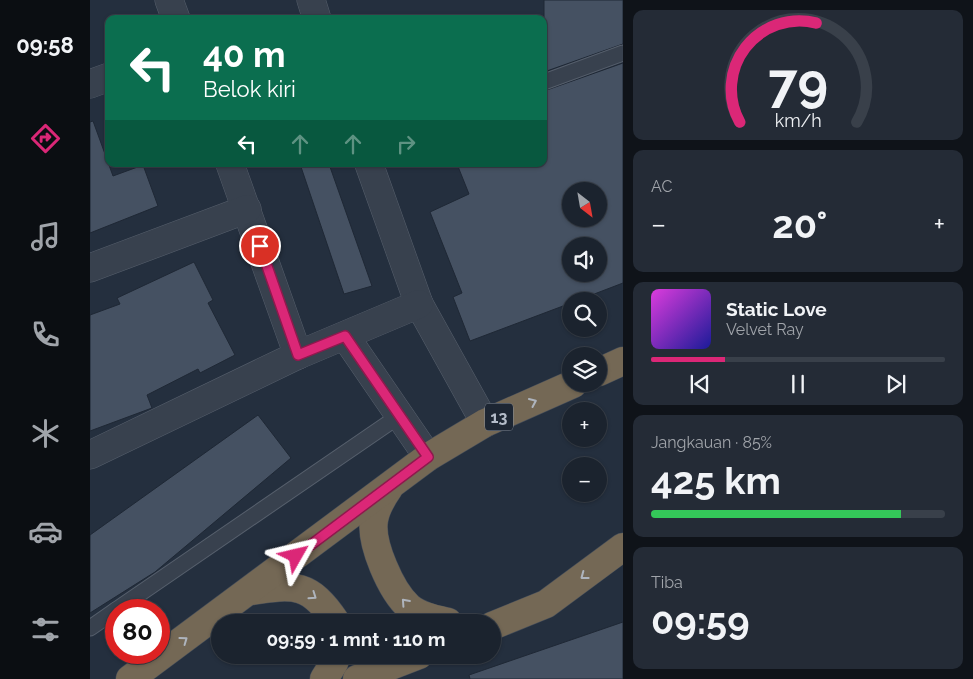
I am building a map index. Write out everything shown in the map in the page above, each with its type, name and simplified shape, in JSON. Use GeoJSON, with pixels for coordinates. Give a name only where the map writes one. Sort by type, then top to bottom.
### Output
{"type":"FeatureCollection","features":[{"type":"Feature","properties":{"kind":"highway"},"geometry":{"type":"LineString","coordinates":[[607,368],[623,361]]}},
{"type":"Feature","properties":{"kind":"highway","name":"13"},"geometry":{"type":"LineString","coordinates":[[130,679],[428,457],[485,423],[562,389]]}},
{"type":"Feature","properties":{"kind":"highway"},"geometry":{"type":"LineString","coordinates":[[391,486],[380,500],[374,521],[375,541],[385,569],[397,592],[409,607],[421,614]]}},
{"type":"Feature","properties":{"kind":"highway"},"geometry":{"type":"LineString","coordinates":[[501,623],[546,604],[623,547]]}},
{"type":"Feature","properties":{"kind":"highway"},"geometry":{"type":"LineString","coordinates":[[249,592],[281,587],[309,592],[324,604],[331,614]]}},
{"type":"Feature","properties":{"kind":"highway"},"geometry":{"type":"LineString","coordinates":[[324,679],[333,664]]}},
{"type":"Feature","properties":{"kind":"highway"},"geometry":{"type":"LineString","coordinates":[[357,679],[396,664]]}},
{"type":"Feature","properties":{"kind":"street"},"geometry":{"type":"LineString","coordinates":[[311,0],[316,15]]}},
{"type":"Feature","properties":{"kind":"street"},"geometry":{"type":"LineString","coordinates":[[90,84],[105,78]]}},
{"type":"Feature","properties":{"kind":"street"},"geometry":{"type":"LineString","coordinates":[[231,167],[298,355]]}},
{"type":"Feature","properties":{"kind":"street"},"geometry":{"type":"LineString","coordinates":[[370,167],[420,304],[485,423]]}},
{"type":"Feature","properties":{"kind":"street"},"geometry":{"type":"LineString","coordinates":[[90,268],[247,209]]}},
{"type":"Feature","properties":{"kind":"street"},"geometry":{"type":"LineString","coordinates":[[90,455],[298,355],[420,304]]}},
{"type":"Feature","properties":{"kind":"street"},"geometry":{"type":"LineString","coordinates":[[345,336],[428,457]]}},
{"type":"Feature","properties":{"kind":"lane"},"geometry":{"type":"LineString","coordinates":[[547,81],[623,53]]}},
{"type":"Feature","properties":{"kind":"lane"},"geometry":{"type":"LineString","coordinates":[[132,599],[399,416]]}},
{"type":"Feature","properties":{"kind":"lane"},"geometry":{"type":"LineString","coordinates":[[90,628],[105,618]]}},
{"type":"Feature","properties":{"kind":"building"},"geometry":{"type":"Polygon","coordinates":[[[544,0],[623,0],[623,44],[547,71],[547,15],[544,15],[544,0]]]}},
{"type":"Feature","properties":{"kind":"building"},"geometry":{"type":"Polygon","coordinates":[[[623,63],[623,283],[600,292],[562,292],[562,306],[470,341],[453,297],[462,293],[430,212],[469,194],[458,167],[547,167],[547,90],[623,63]]]}},
{"type":"Feature","properties":{"kind":"building"},"geometry":{"type":"Polygon","coordinates":[[[93,121],[105,154],[105,167],[110,167],[113,176],[138,167],[144,167],[158,206],[90,233],[90,122],[93,121]]]}},
{"type":"Feature","properties":{"kind":"building"},"geometry":{"type":"Polygon","coordinates":[[[301,167],[330,167],[372,286],[344,294],[301,167]]]}},
{"type":"Feature","properties":{"kind":"building"},"geometry":{"type":"Polygon","coordinates":[[[194,262],[213,300],[208,303],[235,355],[200,373],[198,369],[147,395],[152,408],[90,431],[90,315],[120,304],[117,298],[194,262]]]}},
{"type":"Feature","properties":{"kind":"building"},"geometry":{"type":"Polygon","coordinates":[[[258,415],[291,458],[155,572],[112,599],[105,599],[105,604],[90,613],[90,535],[258,415]]]}},
{"type":"Feature","properties":{"kind":"building"},"geometry":{"type":"Polygon","coordinates":[[[623,622],[623,679],[470,679],[469,675],[623,622]]]}},
{"type":"Feature","properties":{"kind":"route"},"geometry":{"type":"LineString","coordinates":[[260,246],[298,355],[345,336],[428,457],[296,556]]}}]}
